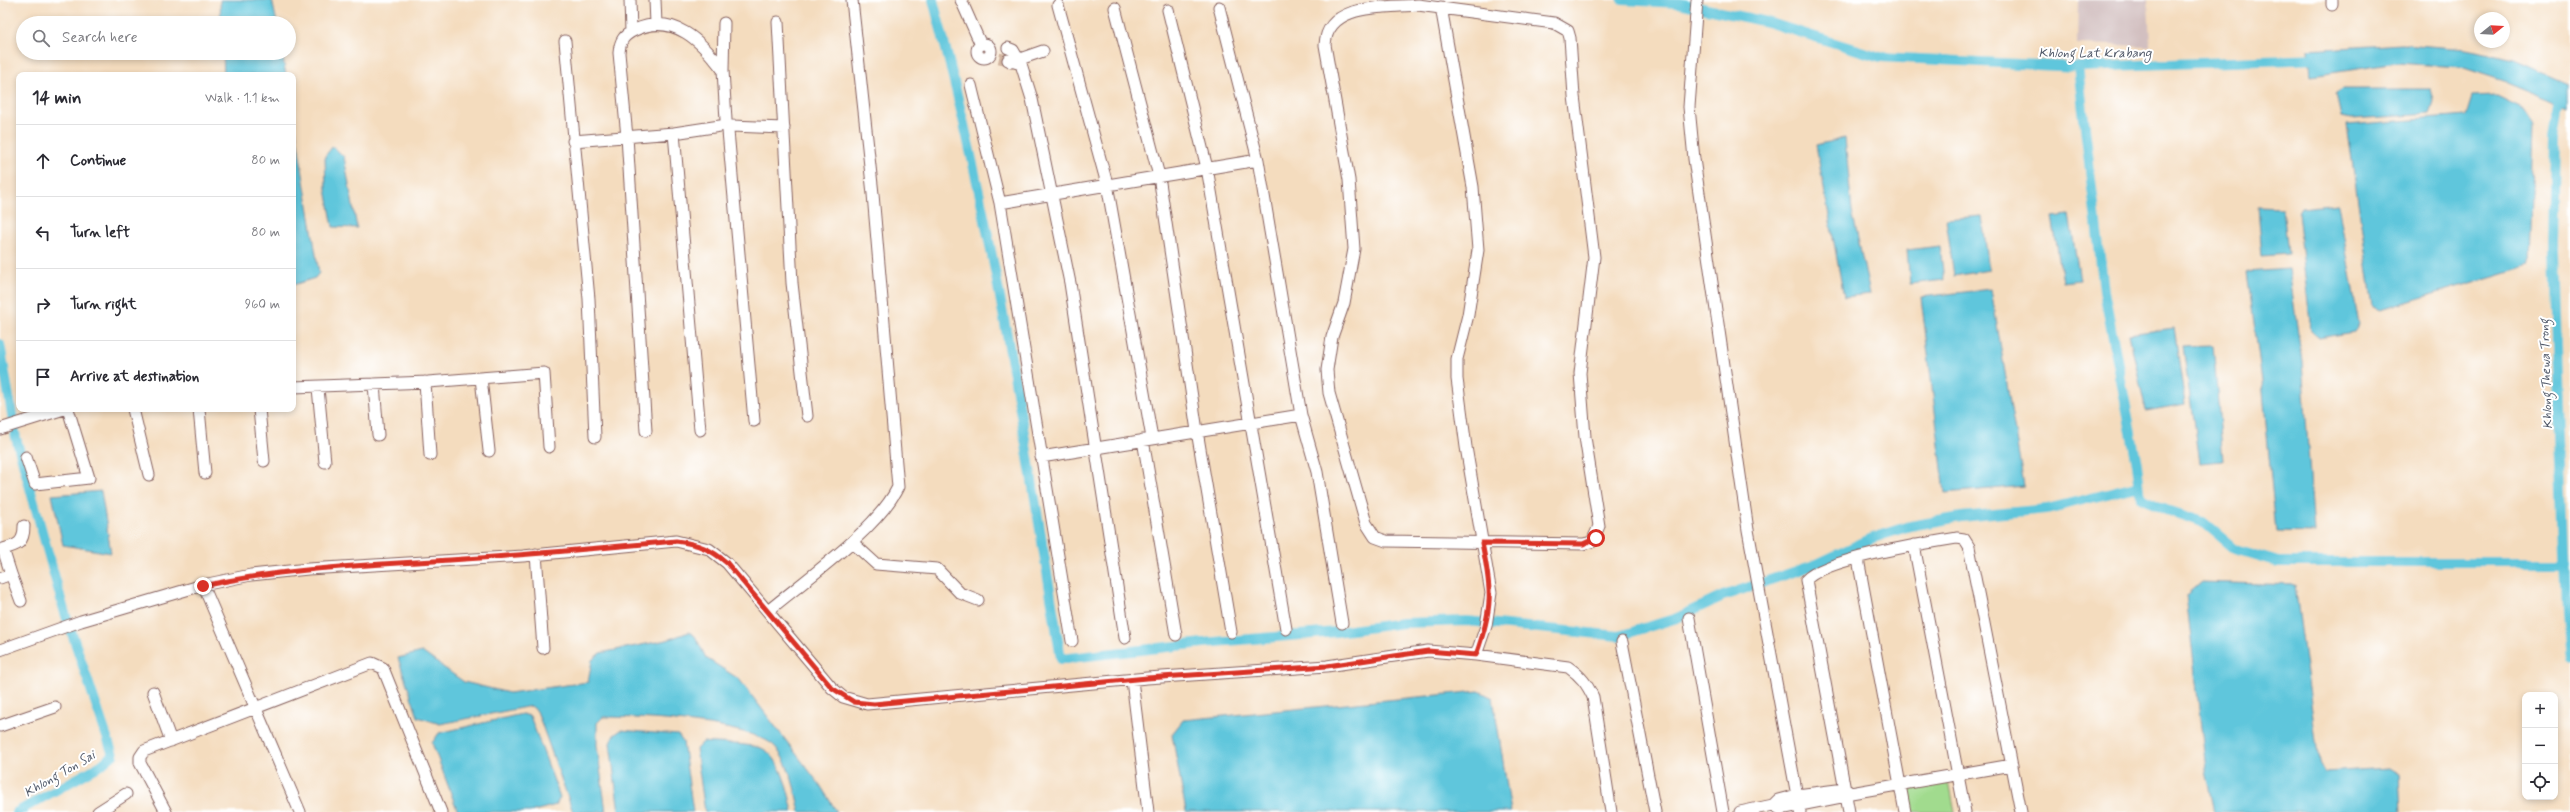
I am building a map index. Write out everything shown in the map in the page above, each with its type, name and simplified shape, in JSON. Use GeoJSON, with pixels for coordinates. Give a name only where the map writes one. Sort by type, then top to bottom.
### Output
{"type":"FeatureCollection","features":[{"type":"Feature","properties":{"kind":"street"},"geometry":{"type":"LineString","coordinates":[[630,0],[631,32]]}},
{"type":"Feature","properties":{"kind":"street"},"geometry":{"type":"LineString","coordinates":[[655,0],[656,24]]}},
{"type":"Feature","properties":{"kind":"street"},"geometry":{"type":"LineString","coordinates":[[768,611],[852,542],[893,498],[898,487],[873,194],[852,0]]}},
{"type":"Feature","properties":{"kind":"street"},"geometry":{"type":"LineString","coordinates":[[961,0],[1002,55],[1032,99],[1070,283],[1126,638]]}},
{"type":"Feature","properties":{"kind":"street"},"geometry":{"type":"LineString","coordinates":[[1697,0],[1689,107],[1694,159],[1748,530],[1799,804]]}},
{"type":"Feature","properties":{"kind":"street"},"geometry":{"type":"LineString","coordinates":[[1058,5],[1107,184],[1176,635]]}},
{"type":"Feature","properties":{"kind":"street"},"geometry":{"type":"LineString","coordinates":[[1418,5],[1441,7],[1554,23],[1568,31],[1572,49],[1574,96],[1594,257],[1580,373],[1585,437],[1598,517],[1598,533],[1592,542],[1583,544],[1482,543],[1386,541],[1375,537],[1366,523],[1329,393],[1327,370],[1332,337],[1344,303],[1354,249],[1349,180],[1325,45],[1325,33],[1336,20],[1356,11],[1418,5]]}},
{"type":"Feature","properties":{"kind":"street"},"geometry":{"type":"LineString","coordinates":[[1219,7],[1258,160],[1301,415],[1317,472],[1342,623]]}},
{"type":"Feature","properties":{"kind":"street"},"geometry":{"type":"LineString","coordinates":[[1441,7],[1472,187],[1478,250],[1468,315],[1457,359],[1457,379],[1482,543],[1489,576],[1490,611],[1476,655]]}},
{"type":"Feature","properties":{"kind":"street"},"geometry":{"type":"LineString","coordinates":[[1115,8],[1159,176],[1197,431],[1231,632]]}},
{"type":"Feature","properties":{"kind":"street"},"geometry":{"type":"LineString","coordinates":[[1168,10],[1207,168],[1286,629]]}},
{"type":"Feature","properties":{"kind":"street"},"geometry":{"type":"LineString","coordinates":[[778,22],[792,283],[806,416]]}},
{"type":"Feature","properties":{"kind":"street"},"geometry":{"type":"LineString","coordinates":[[724,23],[723,70],[727,126],[754,421]]}},
{"type":"Feature","properties":{"kind":"street"},"geometry":{"type":"LineString","coordinates":[[646,431],[627,137],[619,53],[622,39],[631,32],[656,24],[676,27],[685,31],[702,44],[723,70]]}},
{"type":"Feature","properties":{"kind":"street"},"geometry":{"type":"LineString","coordinates":[[565,41],[573,141],[589,299],[595,437]]}},
{"type":"Feature","properties":{"kind":"street"},"geometry":{"type":"LineString","coordinates":[[1002,55],[1043,51]]}},
{"type":"Feature","properties":{"kind":"street"},"geometry":{"type":"LineString","coordinates":[[971,85],[1000,203],[1072,641]]}},
{"type":"Feature","properties":{"kind":"street"},"geometry":{"type":"LineString","coordinates":[[573,141],[627,137],[727,126],[784,128]]}},
{"type":"Feature","properties":{"kind":"street"},"geometry":{"type":"LineString","coordinates":[[674,132],[700,430]]}},
{"type":"Feature","properties":{"kind":"street"},"geometry":{"type":"LineString","coordinates":[[1000,203],[1051,193],[1258,160]]}},
{"type":"Feature","properties":{"kind":"street"},"geometry":{"type":"LineString","coordinates":[[296,387],[318,388],[424,382],[544,373],[549,447]]}},
{"type":"Feature","properties":{"kind":"street"},"geometry":{"type":"LineString","coordinates":[[481,378],[489,451]]}},
{"type":"Feature","properties":{"kind":"street"},"geometry":{"type":"LineString","coordinates":[[424,382],[430,454]]}},
{"type":"Feature","properties":{"kind":"street"},"geometry":{"type":"LineString","coordinates":[[374,384],[378,435]]}},
{"type":"Feature","properties":{"kind":"street"},"geometry":{"type":"LineString","coordinates":[[318,388],[326,462]]}},
{"type":"Feature","properties":{"kind":"street"},"geometry":{"type":"LineString","coordinates":[[0,429],[54,412]]}},
{"type":"Feature","properties":{"kind":"street"},"geometry":{"type":"LineString","coordinates":[[26,457],[35,484],[89,478],[64,412]]}},
{"type":"Feature","properties":{"kind":"street"},"geometry":{"type":"LineString","coordinates":[[134,412],[149,475]]}},
{"type":"Feature","properties":{"kind":"street"},"geometry":{"type":"LineString","coordinates":[[199,412],[205,473]]}},
{"type":"Feature","properties":{"kind":"street"},"geometry":{"type":"LineString","coordinates":[[259,412],[264,461]]}},
{"type":"Feature","properties":{"kind":"street"},"geometry":{"type":"LineString","coordinates":[[1041,457],[1301,415]]}},
{"type":"Feature","properties":{"kind":"street"},"geometry":{"type":"LineString","coordinates":[[21,601],[3,550],[18,546],[24,538],[24,526]]}},
{"type":"Feature","properties":{"kind":"street"},"geometry":{"type":"LineString","coordinates":[[1849,812],[1848,793],[1806,580],[1812,573],[1858,559],[1914,545],[1958,538],[1964,539],[1969,547],[2021,812]]}},
{"type":"Feature","properties":{"kind":"street"},"geometry":{"type":"LineString","coordinates":[[0,650],[81,622],[203,586],[251,575],[308,569],[536,554],[676,541],[696,544],[709,548],[722,559],[768,611],[832,688],[843,697],[867,704],[1132,680],[1327,666],[1428,651],[1558,665],[1579,675],[1588,685],[1593,697],[1611,812]]}},
{"type":"Feature","properties":{"kind":"street"},"geometry":{"type":"LineString","coordinates":[[852,542],[876,564],[937,569],[960,593],[978,600]]}},
{"type":"Feature","properties":{"kind":"street"},"geometry":{"type":"LineString","coordinates":[[1914,545],[1965,812]]}},
{"type":"Feature","properties":{"kind":"street"},"geometry":{"type":"LineString","coordinates":[[536,554],[543,648]]}},
{"type":"Feature","properties":{"kind":"street"},"geometry":{"type":"LineString","coordinates":[[1858,559],[1905,812]]}},
{"type":"Feature","properties":{"kind":"street"},"geometry":{"type":"LineString","coordinates":[[0,578],[11,574]]}},
{"type":"Feature","properties":{"kind":"street"},"geometry":{"type":"LineString","coordinates":[[203,586],[300,812]]}},
{"type":"Feature","properties":{"kind":"street"},"geometry":{"type":"LineString","coordinates":[[1689,618],[1723,812]]}},
{"type":"Feature","properties":{"kind":"street"},"geometry":{"type":"LineString","coordinates":[[1622,642],[1655,812]]}},
{"type":"Feature","properties":{"kind":"street"},"geometry":{"type":"LineString","coordinates":[[166,812],[140,759],[144,751],[367,664],[379,665],[383,668],[441,812]]}},
{"type":"Feature","properties":{"kind":"street"},"geometry":{"type":"LineString","coordinates":[[1132,680],[1148,812]]}},
{"type":"Feature","properties":{"kind":"street"},"geometry":{"type":"LineString","coordinates":[[153,692],[171,741]]}},
{"type":"Feature","properties":{"kind":"street"},"geometry":{"type":"LineString","coordinates":[[0,725],[55,707]]}},
{"type":"Feature","properties":{"kind":"street"},"geometry":{"type":"LineString","coordinates":[[1740,812],[1773,805],[1778,800],[1799,804],[1848,793],[1957,776],[2012,765]]}},
{"type":"Feature","properties":{"kind":"street"},"geometry":{"type":"LineString","coordinates":[[98,812],[126,794]]}},
{"type":"Feature","properties":{"kind":"shaded area"},"geometry":{"type":"Polygon","coordinates":[[[2078,0],[2148,0],[2150,46],[2077,44],[2078,0]]]}},
{"type":"Feature","properties":{"kind":"green space"},"geometry":{"type":"Polygon","coordinates":[[[1949,781],[1955,812],[1911,812],[1906,789],[1949,781]]]}},
{"type":"Feature","properties":{"kind":"water"},"geometry":{"type":"Polygon","coordinates":[[[220,0],[272,0],[275,16],[221,16],[220,0]]]}},
{"type":"Feature","properties":{"kind":"water"},"geometry":{"type":"Polygon","coordinates":[[[2402,44],[2466,49],[2515,59],[2570,83],[2570,108],[2507,82],[2461,67],[2397,63],[2311,76],[2309,50],[2402,44]]]}},
{"type":"Feature","properties":{"kind":"water"},"geometry":{"type":"Polygon","coordinates":[[[223,60],[283,60],[285,72],[224,72],[223,60]]]}},
{"type":"Feature","properties":{"kind":"water"},"geometry":{"type":"Polygon","coordinates":[[[2342,89],[2431,89],[2434,101],[2430,114],[2352,119],[2341,117],[2336,94],[2342,89]]]}},
{"type":"Feature","properties":{"kind":"water"},"geometry":{"type":"Polygon","coordinates":[[[2497,96],[2524,109],[2534,124],[2530,265],[2380,310],[2373,307],[2347,125],[2466,116],[2472,97],[2497,96]]]}},
{"type":"Feature","properties":{"kind":"water"},"geometry":{"type":"Polygon","coordinates":[[[296,131],[319,273],[315,278],[296,284],[296,131]]]}},
{"type":"Feature","properties":{"kind":"water"},"geometry":{"type":"Polygon","coordinates":[[[1845,138],[1852,211],[1870,294],[1844,297],[1816,145],[1845,138]]]}},
{"type":"Feature","properties":{"kind":"water"},"geometry":{"type":"Polygon","coordinates":[[[333,146],[344,157],[357,228],[333,227],[326,189],[325,156],[333,146]]]}},
{"type":"Feature","properties":{"kind":"water"},"geometry":{"type":"Polygon","coordinates":[[[2338,204],[2359,325],[2354,332],[2319,338],[2311,331],[2298,213],[2301,208],[2338,204]]]}},
{"type":"Feature","properties":{"kind":"water"},"geometry":{"type":"Polygon","coordinates":[[[2258,207],[2283,208],[2288,254],[2262,256],[2258,207]]]}},
{"type":"Feature","properties":{"kind":"water"},"geometry":{"type":"Polygon","coordinates":[[[2069,215],[2080,280],[2063,282],[2052,217],[2069,215]]]}},
{"type":"Feature","properties":{"kind":"water"},"geometry":{"type":"Polygon","coordinates":[[[1982,216],[1989,270],[1954,276],[1946,219],[1982,216]]]}},
{"type":"Feature","properties":{"kind":"water"},"geometry":{"type":"Polygon","coordinates":[[[1940,246],[1944,280],[1910,284],[1907,250],[1940,246]]]}},
{"type":"Feature","properties":{"kind":"water"},"geometry":{"type":"Polygon","coordinates":[[[2289,269],[2302,362],[2314,533],[2276,532],[2262,381],[2247,272],[2289,269]]]}},
{"type":"Feature","properties":{"kind":"water"},"geometry":{"type":"Polygon","coordinates":[[[1991,289],[2024,486],[1945,493],[1921,297],[1991,289]]]}},
{"type":"Feature","properties":{"kind":"water"},"geometry":{"type":"Polygon","coordinates":[[[2174,328],[2185,404],[2146,411],[2129,334],[2174,328]]]}},
{"type":"Feature","properties":{"kind":"water"},"geometry":{"type":"Polygon","coordinates":[[[2213,345],[2223,461],[2199,463],[2183,346],[2213,345]]]}},
{"type":"Feature","properties":{"kind":"water"},"geometry":{"type":"Polygon","coordinates":[[[101,491],[111,553],[63,545],[52,495],[101,491]]]}},
{"type":"Feature","properties":{"kind":"water"},"geometry":{"type":"Polygon","coordinates":[[[2201,582],[2295,585],[2319,763],[2325,772],[2389,768],[2399,774],[2401,812],[2215,812],[2206,770],[2186,595],[2201,582]]]}},
{"type":"Feature","properties":{"kind":"water"},"geometry":{"type":"Polygon","coordinates":[[[689,632],[695,636],[706,658],[739,679],[820,785],[837,812],[800,812],[792,779],[786,764],[777,749],[766,740],[747,733],[723,727],[696,723],[642,718],[603,717],[597,723],[597,746],[606,812],[573,812],[537,711],[531,706],[440,724],[418,717],[398,658],[422,652],[464,682],[509,693],[588,682],[592,660],[600,653],[667,640],[689,632]]]}},
{"type":"Feature","properties":{"kind":"water"},"geometry":{"type":"Polygon","coordinates":[[[1479,691],[1493,698],[1511,812],[1186,812],[1172,734],[1183,720],[1479,691]]]}},
{"type":"Feature","properties":{"kind":"water"},"geometry":{"type":"Polygon","coordinates":[[[522,714],[530,716],[560,797],[556,805],[530,812],[458,812],[432,743],[439,733],[522,714]]]}},
{"type":"Feature","properties":{"kind":"water"},"geometry":{"type":"Polygon","coordinates":[[[621,730],[678,735],[683,742],[693,812],[619,812],[610,743],[614,735],[621,730]]]}},
{"type":"Feature","properties":{"kind":"water"},"geometry":{"type":"Polygon","coordinates":[[[703,742],[747,745],[761,748],[768,752],[774,758],[783,776],[793,812],[705,812],[696,749],[703,742]]]}},
{"type":"Feature","properties":{"kind":"waterway"},"geometry":{"type":"LineString","coordinates":[[933,0],[954,81],[990,245],[1006,328],[1061,659],[1203,643],[1336,632],[1403,623],[1467,621],[1619,636],[1677,618],[1723,596],[1817,564],[1870,539],[1910,526],[1961,517],[2047,509],[2139,486]]}},
{"type":"Feature","properties":{"kind":"waterway","name":"Khlong Lat Krabang"},"geometry":{"type":"LineString","coordinates":[[1622,0],[1679,3],[1767,22],[1880,57],[2078,67],[2323,59]]}},
{"type":"Feature","properties":{"kind":"waterway"},"geometry":{"type":"LineString","coordinates":[[2078,67],[2104,291],[2137,464],[2141,498],[2166,510],[2203,522],[2235,549],[2278,562],[2565,562]]}},
{"type":"Feature","properties":{"kind":"waterway","name":"Khlong Thewa Trong"},"geometry":{"type":"LineString","coordinates":[[2563,92],[2556,133],[2554,256],[2566,609],[2570,657]]}},
{"type":"Feature","properties":{"kind":"waterway","name":"Khlong Ton Sai"},"geometry":{"type":"LineString","coordinates":[[0,344],[16,438],[64,610],[113,755],[101,765],[17,812]]}},
{"type":"Feature","properties":{"kind":"tunnel"},"geometry":{"type":"LineString","coordinates":[[999,58],[1008,60]]}},
{"type":"Feature","properties":{"kind":"route"},"geometry":{"type":"LineString","coordinates":[[203,586],[251,575],[308,569],[524,556],[676,541],[696,544],[709,548],[727,563],[832,688],[843,697],[854,702],[880,704],[1147,678],[1327,666],[1388,655],[1428,651],[1476,655],[1490,611],[1491,593],[1482,543],[1583,544],[1592,542],[1596,538]]}}]}
